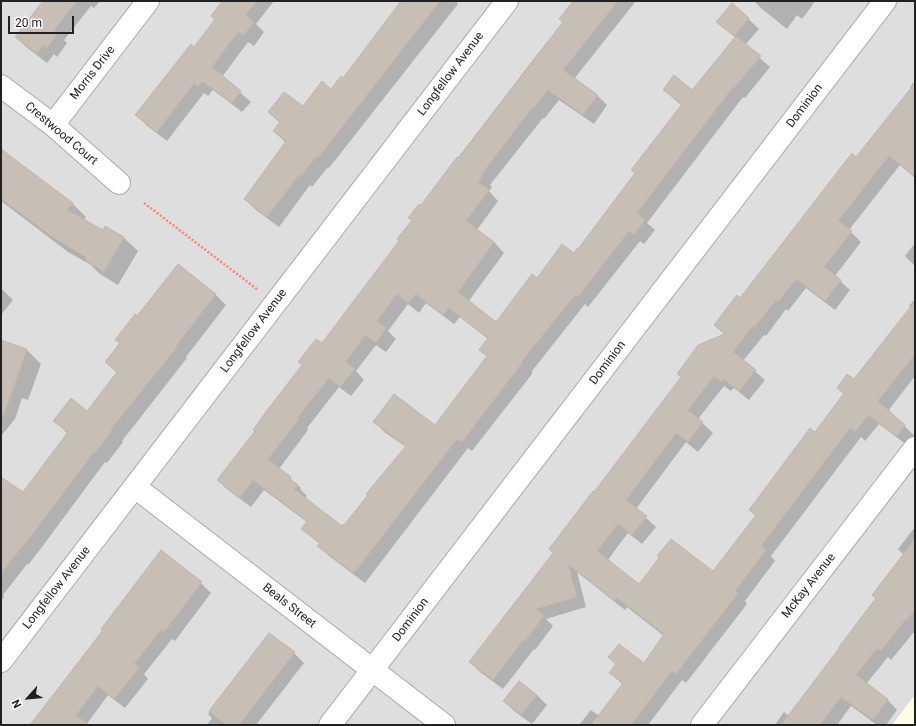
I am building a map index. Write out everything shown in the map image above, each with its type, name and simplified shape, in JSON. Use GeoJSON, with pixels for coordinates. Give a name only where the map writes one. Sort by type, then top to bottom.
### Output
{"type":"FeatureCollection","features":[{"type":"Feature","properties":{"kind":"street","name":"Morris Drive"},"geometry":{"type":"LineString","coordinates":[[52,125],[148,1]]}},
{"type":"Feature","properties":{"kind":"street","name":"Longfellow Avenue"},"geometry":{"type":"LineString","coordinates":[[1,661],[507,1]]}},
{"type":"Feature","properties":{"kind":"street","name":"Dominion"},"geometry":{"type":"LineString","coordinates":[[330,725],[886,1]]}},
{"type":"Feature","properties":{"kind":"street","name":"Crestwood Court"},"geometry":{"type":"LineString","coordinates":[[1,86],[52,125],[119,183]]}},
{"type":"Feature","properties":{"kind":"street","name":"McKay Avenue"},"geometry":{"type":"LineString","coordinates":[[702,725],[915,448]]}},
{"type":"Feature","properties":{"kind":"street","name":"Beals Street"},"geometry":{"type":"LineString","coordinates":[[135,487],[444,725]]}},
{"type":"Feature","properties":{"kind":"path"},"geometry":{"type":"LineString","coordinates":[[144,203],[259,291]]}},
{"type":"Feature","properties":{"kind":"shaded area"},"geometry":{"type":"Polygon","coordinates":[[[1,1],[915,1],[915,695],[892,725],[1,725],[1,1]]]}},
{"type":"Feature","properties":{"kind":"shaded area"},"geometry":{"type":"Polygon","coordinates":[[[915,695],[915,725],[892,725],[915,695]]]}},
{"type":"Feature","properties":{"kind":"building"},"geometry":{"type":"Polygon","coordinates":[[[43,1],[77,1],[54,30],[58,33],[47,48],[43,45],[37,54],[15,37],[43,1]]]}},
{"type":"Feature","properties":{"kind":"building"},"geometry":{"type":"Polygon","coordinates":[[[222,1],[257,1],[245,15],[254,22],[243,36],[238,32],[212,67],[241,91],[232,103],[202,81],[198,87],[194,83],[157,132],[135,115],[191,44],[194,47],[215,19],[211,16],[222,1]]]}},
{"type":"Feature","properties":{"kind":"building"},"geometry":{"type":"Polygon","coordinates":[[[401,1],[440,1],[318,158],[316,157],[301,176],[299,175],[267,217],[244,199],[286,141],[273,131],[280,122],[268,112],[284,92],[303,106],[322,81],[331,89],[341,76],[343,78],[401,1]]]}},
{"type":"Feature","properties":{"kind":"building"},"geometry":{"type":"Polygon","coordinates":[[[573,1],[618,1],[563,70],[598,95],[583,115],[548,90],[533,109],[532,108],[481,175],[482,176],[478,182],[489,190],[466,221],[494,242],[458,292],[496,322],[532,274],[537,278],[562,244],[574,253],[577,248],[578,249],[635,173],[631,170],[682,104],[663,90],[674,75],[692,90],[736,36],[761,56],[734,88],[733,87],[637,213],[645,220],[634,235],[629,231],[578,297],[575,295],[522,361],[462,442],[457,439],[354,573],[317,546],[320,543],[301,529],[307,521],[253,480],[240,498],[217,480],[255,431],[253,430],[302,365],[298,362],[316,339],[322,343],[399,241],[397,239],[412,220],[408,218],[419,204],[421,205],[457,157],[459,158],[563,22],[559,19],[573,1]],[[397,294],[377,321],[386,328],[376,343],[365,335],[346,362],[355,369],[340,387],[329,378],[297,418],[299,419],[268,459],[291,477],[290,479],[298,485],[294,489],[342,526],[368,495],[366,494],[406,446],[373,422],[394,394],[435,425],[487,356],[479,350],[488,338],[449,308],[443,315],[416,294],[408,303],[397,294]]]}},
{"type":"Feature","properties":{"kind":"building"},"geometry":{"type":"Polygon","coordinates":[[[732,3],[749,18],[734,36],[716,22],[732,3]]]}},
{"type":"Feature","properties":{"kind":"building"},"geometry":{"type":"Polygon","coordinates":[[[915,83],[915,177],[889,156],[838,221],[852,231],[824,267],[841,280],[825,301],[796,279],[778,302],[776,300],[733,352],[756,370],[739,391],[723,379],[721,382],[714,376],[688,410],[703,422],[688,442],[676,433],[626,500],[647,516],[632,535],[618,524],[597,551],[639,584],[659,558],[657,556],[671,539],[713,571],[756,515],[749,510],[810,428],[815,432],[844,393],[837,388],[847,374],[854,379],[915,301],[915,354],[878,401],[905,425],[897,436],[868,415],[855,432],[850,428],[761,546],[766,550],[735,591],[738,593],[676,674],[672,671],[631,725],[591,725],[623,683],[609,673],[616,664],[608,657],[619,644],[644,663],[664,634],[617,598],[615,601],[568,564],[577,597],[536,609],[544,616],[525,641],[523,640],[493,680],[469,662],[553,553],[549,549],[681,377],[677,374],[698,345],[725,334],[714,325],[737,295],[740,298],[852,153],[856,157],[915,83]]]}},
{"type":"Feature","properties":{"kind":"building"},"geometry":{"type":"Polygon","coordinates":[[[1,149],[73,203],[67,210],[103,230],[105,226],[124,237],[104,272],[85,260],[86,257],[54,238],[1,199],[1,149]]]}},
{"type":"Feature","properties":{"kind":"building"},"geometry":{"type":"Polygon","coordinates":[[[178,264],[216,294],[176,346],[177,347],[111,429],[112,430],[95,453],[94,452],[31,536],[1,573],[1,477],[23,492],[68,432],[53,421],[71,398],[87,411],[117,372],[105,362],[120,343],[115,340],[135,314],[137,316],[178,264]]]}},
{"type":"Feature","properties":{"kind":"building"},"geometry":{"type":"Polygon","coordinates":[[[1,340],[27,349],[4,415],[1,415],[1,340]]]}},
{"type":"Feature","properties":{"kind":"building"},"geometry":{"type":"Polygon","coordinates":[[[915,539],[915,610],[906,621],[905,620],[881,651],[877,648],[856,675],[888,699],[873,720],[841,697],[820,725],[781,725],[876,598],[872,595],[915,539]]]}},
{"type":"Feature","properties":{"kind":"building"},"geometry":{"type":"Polygon","coordinates":[[[161,550],[202,582],[164,632],[161,630],[134,664],[139,668],[114,699],[98,686],[76,715],[89,725],[30,725],[103,630],[101,629],[161,550]]]}},
{"type":"Feature","properties":{"kind":"building"},"geometry":{"type":"Polygon","coordinates":[[[269,633],[295,652],[239,725],[226,725],[209,711],[269,633]]]}},
{"type":"Feature","properties":{"kind":"building"},"geometry":{"type":"Polygon","coordinates":[[[519,681],[537,695],[521,715],[503,701],[519,681]]]}}]}
